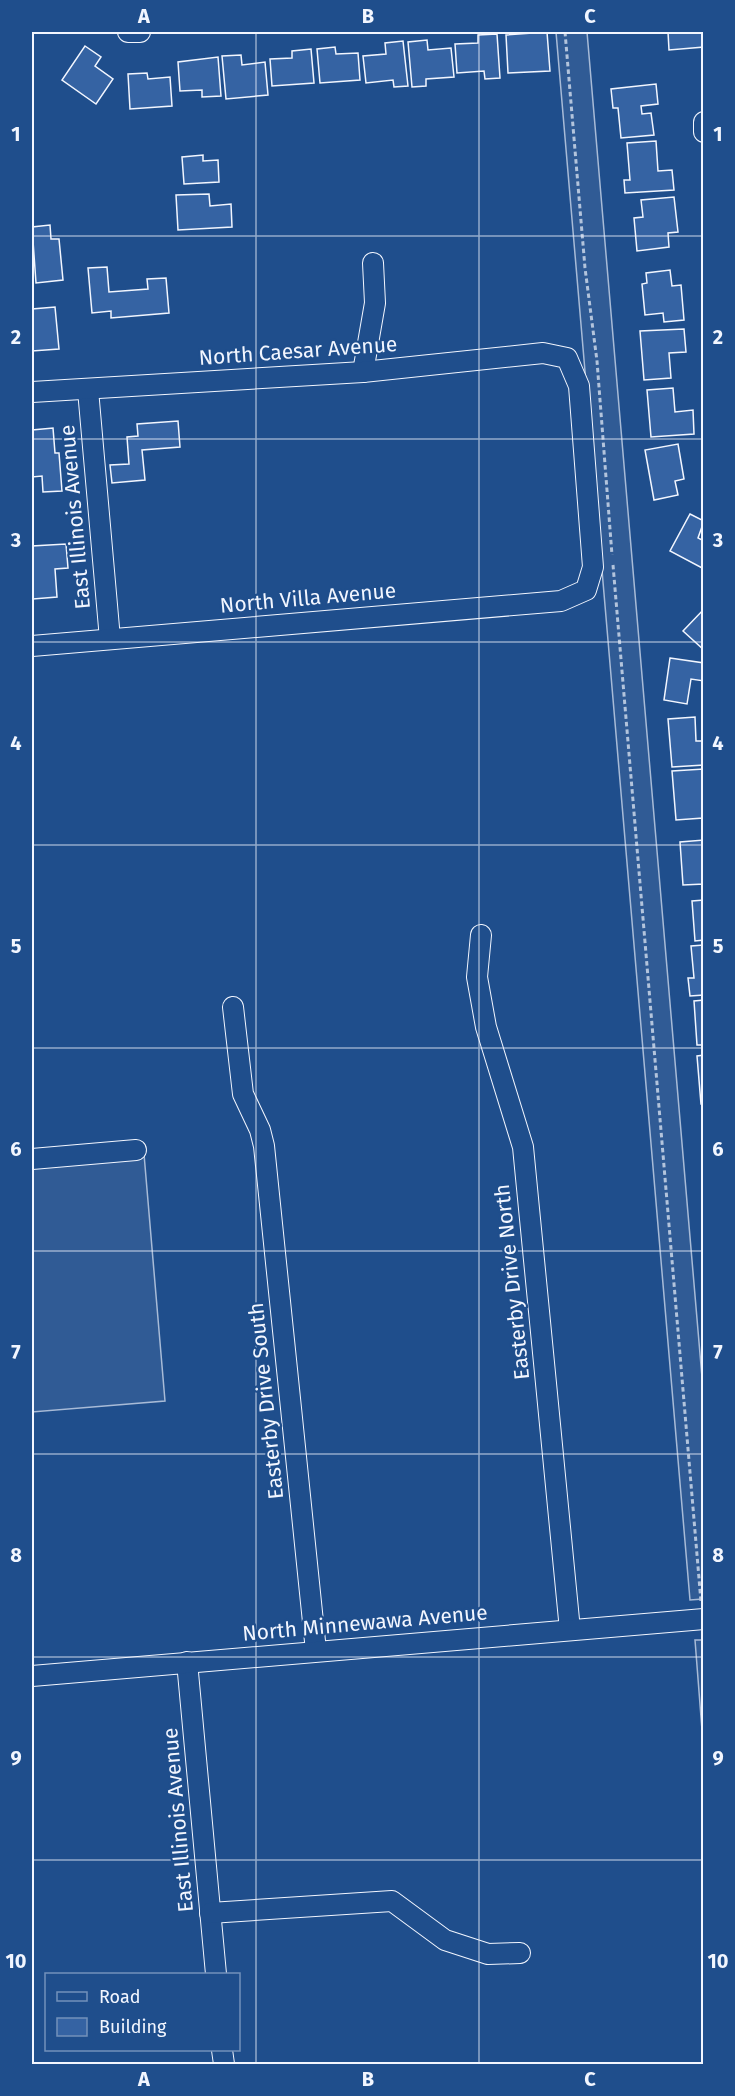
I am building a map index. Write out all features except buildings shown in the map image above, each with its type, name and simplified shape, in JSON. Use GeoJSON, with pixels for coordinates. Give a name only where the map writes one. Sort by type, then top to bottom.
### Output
{"type":"FeatureCollection","features":[{"type":"Feature","properties":{"kind":"street"},"geometry":{"type":"LineString","coordinates":[[704,122],[704,132]]}},
{"type":"Feature","properties":{"kind":"street"},"geometry":{"type":"LineString","coordinates":[[363,372],[375,303],[373,263]]}},
{"type":"Feature","properties":{"kind":"street","name":"North Caesar Avenue"},"geometry":{"type":"LineString","coordinates":[[32,392],[363,372],[543,353],[567,358],[579,386],[582,420],[593,567],[586,590]]}},
{"type":"Feature","properties":{"kind":"street","name":"East Illinois Avenue"},"geometry":{"type":"LineString","coordinates":[[88,390],[110,639]]}},
{"type":"Feature","properties":{"kind":"street","name":"North Villa Avenue"},"geometry":{"type":"LineString","coordinates":[[32,646],[561,601],[586,590]]}},
{"type":"Feature","properties":{"kind":"street","name":"Easterby Drive North"},"geometry":{"type":"LineString","coordinates":[[481,935],[477,977],[486,1027],[523,1147],[570,1630]]}},
{"type":"Feature","properties":{"kind":"street","name":"Easterby Drive South"},"geometry":{"type":"LineString","coordinates":[[233,1007],[243,1094],[260,1130],[264,1146],[316,1651]]}},
{"type":"Feature","properties":{"kind":"street"},"geometry":{"type":"LineString","coordinates":[[32,1159],[136,1150]]}},
{"type":"Feature","properties":{"kind":"street","name":"North Minnewawa Avenue"},"geometry":{"type":"LineString","coordinates":[[32,1676],[703,1619]]}},
{"type":"Feature","properties":{"kind":"street","name":"East Illinois Avenue"},"geometry":{"type":"LineString","coordinates":[[187,1662],[216,1973]]}},
{"type":"Feature","properties":{"kind":"street"},"geometry":{"type":"LineString","coordinates":[[210,1913],[392,1901],[445,1940],[488,1954],[520,1953]]}},
{"type":"Feature","properties":{"kind":"path"},"geometry":{"type":"LineString","coordinates":[[565,32],[585,268],[598,373],[703,1619]]}},
{"type":"Feature","properties":{"kind":"shaded area"},"geometry":{"type":"Polygon","coordinates":[[[556,32],[587,32],[703,1389],[703,1599],[690,1600],[556,32]]]}},
{"type":"Feature","properties":{"kind":"shaded area"},"geometry":{"type":"Polygon","coordinates":[[[144,1154],[165,1401],[32,1412],[32,1162],[144,1154]]]}},
{"type":"Feature","properties":{"kind":"shaded area"},"geometry":{"type":"Polygon","coordinates":[[[695,1640],[703,1640],[703,1743],[695,1640]]]}}]}
